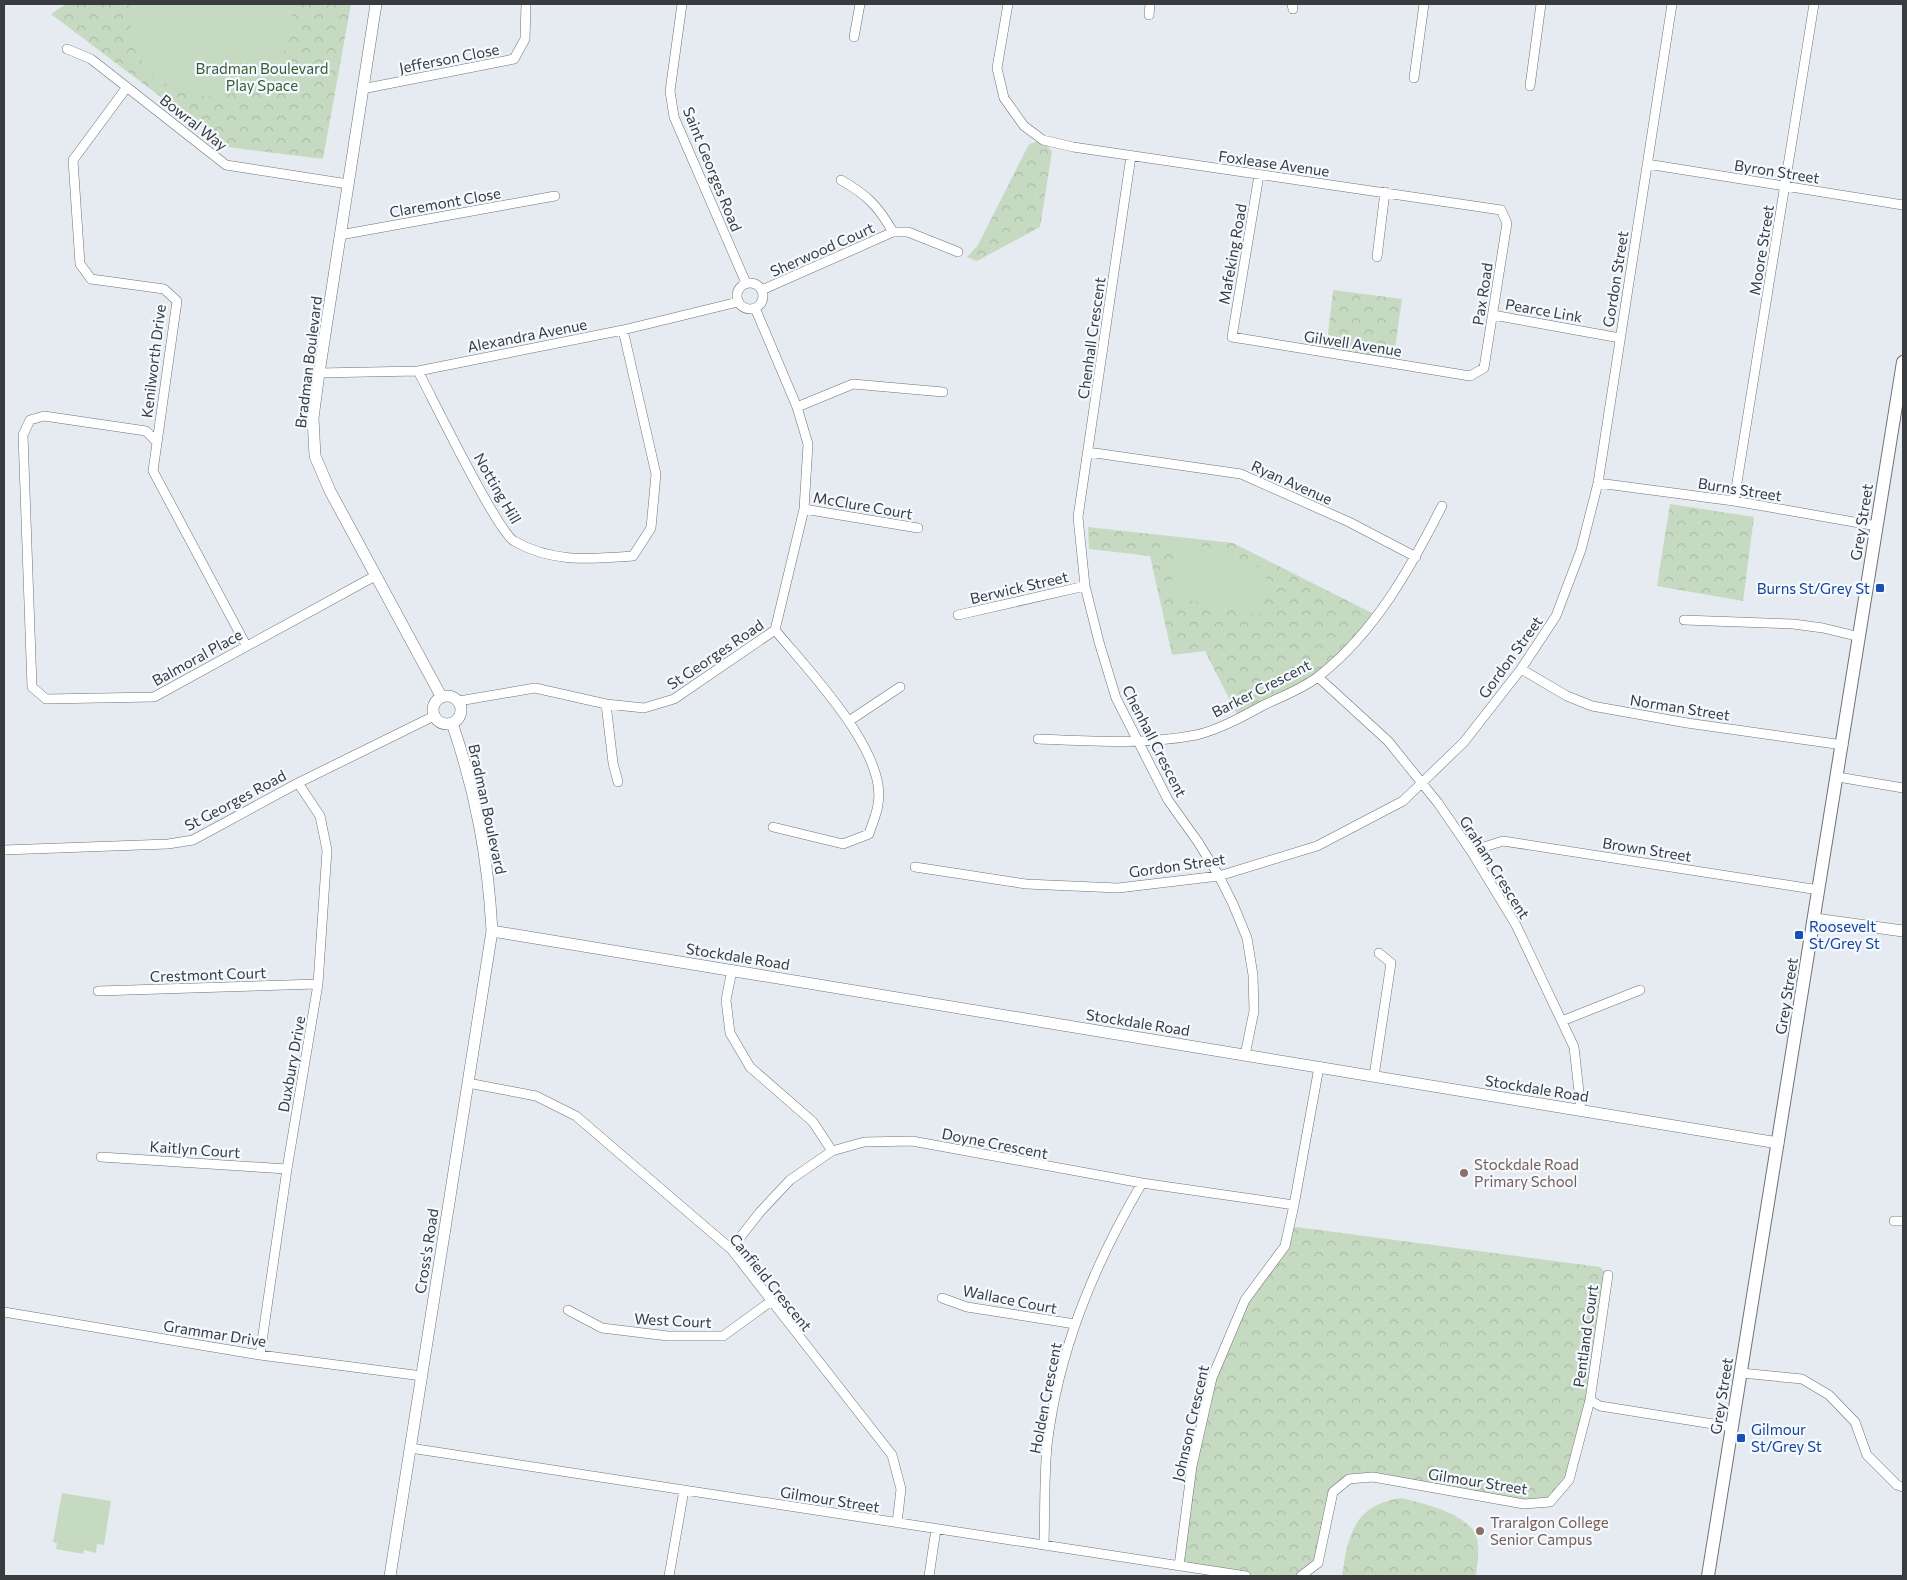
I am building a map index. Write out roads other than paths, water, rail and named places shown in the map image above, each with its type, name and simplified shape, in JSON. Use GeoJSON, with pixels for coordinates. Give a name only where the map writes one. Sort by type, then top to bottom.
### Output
{"type":"FeatureCollection","features":[{"type":"Feature","properties":{"kind":"main road","name":"Grey Street"},"geometry":{"type":"LineString","coordinates":[[1708,1576],[1877,526],[1899,418],[1903,362]]}},
{"type":"Feature","properties":{"kind":"street","name":"Bradman Boulevard"},"geometry":{"type":"LineString","coordinates":[[376,4],[319,373],[313,418],[315,456],[330,491],[441,696]]}},
{"type":"Feature","properties":{"kind":"street","name":"Jefferson Close"},"geometry":{"type":"LineString","coordinates":[[362,89],[514,59],[525,39],[526,4]]}},
{"type":"Feature","properties":{"kind":"street","name":"Saint Georges Road"},"geometry":{"type":"LineString","coordinates":[[682,4],[670,91],[674,117],[746,283]]}},
{"type":"Feature","properties":{"kind":"street"},"geometry":{"type":"LineString","coordinates":[[854,37],[860,4]]}},
{"type":"Feature","properties":{"kind":"street","name":"Foxlease Avenue"},"geometry":{"type":"LineString","coordinates":[[1008,4],[997,68],[1004,98],[1024,126],[1043,140],[1073,147],[1131,156],[1501,210]]}},
{"type":"Feature","properties":{"kind":"street"},"geometry":{"type":"LineString","coordinates":[[1148,15],[1150,4]]}},
{"type":"Feature","properties":{"kind":"street"},"geometry":{"type":"LineString","coordinates":[[1414,78],[1424,4]]}},
{"type":"Feature","properties":{"kind":"street"},"geometry":{"type":"LineString","coordinates":[[1530,86],[1541,4]]}},
{"type":"Feature","properties":{"kind":"street","name":"Gordon Street"},"geometry":{"type":"LineString","coordinates":[[915,867],[1026,884],[1108,887],[1219,876],[1317,846],[1403,801],[1420,782],[1464,742],[1521,669],[1556,616],[1581,550],[1598,482],[1672,4]]}},
{"type":"Feature","properties":{"kind":"street","name":"Moore Street"},"geometry":{"type":"LineString","coordinates":[[1734,502],[1814,4]]}},
{"type":"Feature","properties":{"kind":"street","name":"Bowral Way"},"geometry":{"type":"LineString","coordinates":[[68,49],[91,59],[226,165],[348,184]]}},
{"type":"Feature","properties":{"kind":"street","name":"Kenilworth Drive"},"geometry":{"type":"LineString","coordinates":[[127,87],[73,160],[80,264],[91,279],[164,289],[177,301],[153,471],[246,645]]}},
{"type":"Feature","properties":{"kind":"street","name":"Chenhall Crescent"},"geometry":{"type":"LineString","coordinates":[[1131,156],[1078,517],[1085,586],[1116,698],[1168,800],[1198,842],[1219,876],[1247,938],[1253,975],[1254,1011],[1245,1055]]}},
{"type":"Feature","properties":{"kind":"street","name":"Byron Street"},"geometry":{"type":"LineString","coordinates":[[1647,164],[1903,205]]}},
{"type":"Feature","properties":{"kind":"street","name":"Mafeking Road"},"geometry":{"type":"LineString","coordinates":[[1232,337],[1259,175]]}},
{"type":"Feature","properties":{"kind":"street","name":"Sherwood Court"},"geometry":{"type":"LineString","coordinates":[[841,180],[865,193],[881,212],[893,232]]}},
{"type":"Feature","properties":{"kind":"street"},"geometry":{"type":"LineString","coordinates":[[1377,257],[1385,192]]}},
{"type":"Feature","properties":{"kind":"street","name":"Claremont Close"},"geometry":{"type":"LineString","coordinates":[[340,235],[555,196]]}},
{"type":"Feature","properties":{"kind":"street","name":"Pax Road"},"geometry":{"type":"LineString","coordinates":[[1470,376],[1484,368],[1508,223],[1501,210]]}},
{"type":"Feature","properties":{"kind":"street","name":"Sherwood Court"},"geometry":{"type":"LineString","coordinates":[[762,290],[893,232],[908,232],[958,252]]}},
{"type":"Feature","properties":{"kind":"street"},"geometry":{"type":"LineString","coordinates":[[746,283],[755,284],[762,290],[761,303],[755,308],[745,309],[738,302],[736,293],[746,283]]}},
{"type":"Feature","properties":{"kind":"street","name":"Alexandra Avenue"},"geometry":{"type":"LineString","coordinates":[[319,373],[418,371],[623,330],[738,302]]}},
{"type":"Feature","properties":{"kind":"street","name":"St Georges Road"},"geometry":{"type":"LineString","coordinates":[[459,701],[535,688],[606,704],[644,708],[674,699],[775,630],[804,509],[808,444],[797,407],[755,308]]}},
{"type":"Feature","properties":{"kind":"street","name":"Pearce Link"},"geometry":{"type":"LineString","coordinates":[[1493,315],[1620,338]]}},
{"type":"Feature","properties":{"kind":"street","name":"Notting Hill"},"geometry":{"type":"LineString","coordinates":[[418,371],[492,510],[512,540],[552,557],[592,559],[633,556],[651,528],[656,474],[623,330]]}},
{"type":"Feature","properties":{"kind":"street","name":"Gilwell Avenue"},"geometry":{"type":"LineString","coordinates":[[1232,337],[1470,376]]}},
{"type":"Feature","properties":{"kind":"street"},"geometry":{"type":"LineString","coordinates":[[797,407],[853,384],[943,392]]}},
{"type":"Feature","properties":{"kind":"street","name":"Balmoral Place"},"geometry":{"type":"LineString","coordinates":[[157,442],[146,430],[44,416],[30,420],[23,435],[32,687],[46,698],[154,697],[375,576]]}},
{"type":"Feature","properties":{"kind":"street","name":"Ryan Avenue"},"geometry":{"type":"LineString","coordinates":[[1088,452],[1241,474],[1349,522],[1416,557]]}},
{"type":"Feature","properties":{"kind":"street","name":"Burns Street"},"geometry":{"type":"LineString","coordinates":[[1598,482],[1877,526]]}},
{"type":"Feature","properties":{"kind":"street","name":"Barker Crescent"},"geometry":{"type":"LineString","coordinates":[[1038,739],[1140,742],[1198,734],[1239,718],[1318,677],[1353,642],[1388,602],[1416,557],[1442,506]]}},
{"type":"Feature","properties":{"kind":"street","name":"McClure Court"},"geometry":{"type":"LineString","coordinates":[[804,509],[918,528]]}},
{"type":"Feature","properties":{"kind":"street","name":"Berwick Street"},"geometry":{"type":"LineString","coordinates":[[958,615],[1085,586]]}},
{"type":"Feature","properties":{"kind":"street"},"geometry":{"type":"LineString","coordinates":[[1684,620],[1792,624],[1823,628],[1860,637]]}},
{"type":"Feature","properties":{"kind":"street"},"geometry":{"type":"LineString","coordinates":[[773,827],[843,844],[869,834],[879,803],[876,769],[849,721],[775,630]]}},
{"type":"Feature","properties":{"kind":"street","name":"Norman Street"},"geometry":{"type":"LineString","coordinates":[[1521,669],[1567,696],[1592,706],[1687,723],[1843,745]]}},
{"type":"Feature","properties":{"kind":"street","name":"Graham Crescent"},"geometry":{"type":"LineString","coordinates":[[1318,677],[1388,741],[1438,803],[1471,851],[1516,925],[1574,1047],[1582,1110]]}},
{"type":"Feature","properties":{"kind":"street"},"geometry":{"type":"LineString","coordinates":[[849,721],[900,687]]}},
{"type":"Feature","properties":{"kind":"street"},"geometry":{"type":"LineString","coordinates":[[441,696],[451,696],[459,701],[461,713],[452,723],[442,723],[434,716],[434,704],[441,696]]}},
{"type":"Feature","properties":{"kind":"street"},"geometry":{"type":"LineString","coordinates":[[606,704],[618,782]]}},
{"type":"Feature","properties":{"kind":"street","name":"St Georges Road"},"geometry":{"type":"LineString","coordinates":[[4,850],[168,844],[193,840],[298,783],[434,716]]}},
{"type":"Feature","properties":{"kind":"street","name":"Bradman Boulevard"},"geometry":{"type":"LineString","coordinates":[[452,723],[466,766],[481,832],[489,878],[492,931]]}},
{"type":"Feature","properties":{"kind":"street"},"geometry":{"type":"LineString","coordinates":[[1838,777],[1903,788]]}},
{"type":"Feature","properties":{"kind":"street","name":"Duxbury Drive"},"geometry":{"type":"LineString","coordinates":[[260,1355],[287,1169],[318,984],[327,850],[320,816],[298,783]]}},
{"type":"Feature","properties":{"kind":"street","name":"Brown Street"},"geometry":{"type":"LineString","coordinates":[[1471,851],[1503,842],[1819,890]]}},
{"type":"Feature","properties":{"kind":"street"},"geometry":{"type":"LineString","coordinates":[[1815,918],[1903,931]]}},
{"type":"Feature","properties":{"kind":"street","name":"Stockdale Road"},"geometry":{"type":"LineString","coordinates":[[492,931],[1778,1143]]}},
{"type":"Feature","properties":{"kind":"street","name":"Cross's Road"},"geometry":{"type":"LineString","coordinates":[[390,1576],[492,931]]}},
{"type":"Feature","properties":{"kind":"street"},"geometry":{"type":"LineString","coordinates":[[1374,1076],[1391,963],[1380,953]]}},
{"type":"Feature","properties":{"kind":"street"},"geometry":{"type":"LineString","coordinates":[[732,970],[726,1000],[730,1032],[750,1067],[812,1122],[832,1151]]}},
{"type":"Feature","properties":{"kind":"street","name":"Crestmont Court"},"geometry":{"type":"LineString","coordinates":[[98,991],[318,984]]}},
{"type":"Feature","properties":{"kind":"street"},"geometry":{"type":"LineString","coordinates":[[1562,1021],[1640,990]]}},
{"type":"Feature","properties":{"kind":"street","name":"Johnson Crescent"},"geometry":{"type":"LineString","coordinates":[[1179,1566],[1192,1466],[1212,1378],[1245,1300],[1284,1246],[1294,1205],[1319,1067]]}},
{"type":"Feature","properties":{"kind":"street","name":"Canfield Crescent"},"geometry":{"type":"LineString","coordinates":[[468,1083],[536,1096],[576,1116],[731,1249],[770,1302],[892,1455],[901,1489],[897,1523]]}},
{"type":"Feature","properties":{"kind":"street","name":"Doyne Crescent"},"geometry":{"type":"LineString","coordinates":[[731,1249],[760,1212],[790,1180],[832,1151],[864,1142],[912,1141],[1142,1183],[1294,1205]]}},
{"type":"Feature","properties":{"kind":"street","name":"Kaitlyn Court"},"geometry":{"type":"LineString","coordinates":[[101,1156],[287,1169]]}},
{"type":"Feature","properties":{"kind":"street","name":"Holden Crescent"},"geometry":{"type":"LineString","coordinates":[[1044,1545],[1047,1446],[1062,1366],[1091,1281],[1117,1226],[1142,1183]]}},
{"type":"Feature","properties":{"kind":"street","name":"Pentland Court"},"geometry":{"type":"LineString","coordinates":[[1590,1400],[1608,1274]]}},
{"type":"Feature","properties":{"kind":"street","name":"Wallace Court"},"geometry":{"type":"LineString","coordinates":[[942,1298],[967,1307],[1075,1324]]}},
{"type":"Feature","properties":{"kind":"street","name":"West Court"},"geometry":{"type":"LineString","coordinates":[[568,1310],[602,1328],[668,1336],[723,1336],[770,1302]]}},
{"type":"Feature","properties":{"kind":"street","name":"Grammar Drive"},"geometry":{"type":"LineString","coordinates":[[4,1312],[260,1355],[422,1376]]}},
{"type":"Feature","properties":{"kind":"street"},"geometry":{"type":"LineString","coordinates":[[1741,1373],[1802,1380],[1829,1395],[1855,1422],[1867,1455],[1897,1486],[1903,1487]]}},
{"type":"Feature","properties":{"kind":"street"},"geometry":{"type":"LineString","coordinates":[[1590,1400],[1600,1406],[1732,1427]]}},
{"type":"Feature","properties":{"kind":"street","name":"Gilmour Street"},"geometry":{"type":"LineString","coordinates":[[1301,1576],[1318,1563],[1334,1492],[1349,1479],[1373,1478],[1524,1504],[1550,1502],[1569,1480],[1590,1400]]}},
{"type":"Feature","properties":{"kind":"street","name":"Gilmour Street"},"geometry":{"type":"LineString","coordinates":[[410,1448],[1246,1576]]}},
{"type":"Feature","properties":{"kind":"street"},"geometry":{"type":"LineString","coordinates":[[669,1576],[684,1490]]}},
{"type":"Feature","properties":{"kind":"street"},"geometry":{"type":"LineString","coordinates":[[929,1576],[936,1529]]}},
{"type":"Feature","properties":{"kind":"place","name":"Burns St/Grey St"},"geometry":{"type":"Point","coordinates":[1880,588]}},
{"type":"Feature","properties":{"kind":"place","name":"Roosevelt St/Grey St"},"geometry":{"type":"Point","coordinates":[1799,935]}},
{"type":"Feature","properties":{"kind":"place","name":"Stockdale Road Primary School"},"geometry":{"type":"Point","coordinates":[1464,1173]}},
{"type":"Feature","properties":{"kind":"place","name":"Gilmour St/Grey St"},"geometry":{"type":"Point","coordinates":[1741,1438]}},
{"type":"Feature","properties":{"kind":"place","name":"Traralgon College Senior Campus"},"geometry":{"type":"Point","coordinates":[1480,1531]}},
{"type":"Feature","properties":{"kind":"park label","name":"Bradman Boulevard Play Space"},"geometry":{"type":"Point","coordinates":[262,76]}}]}
